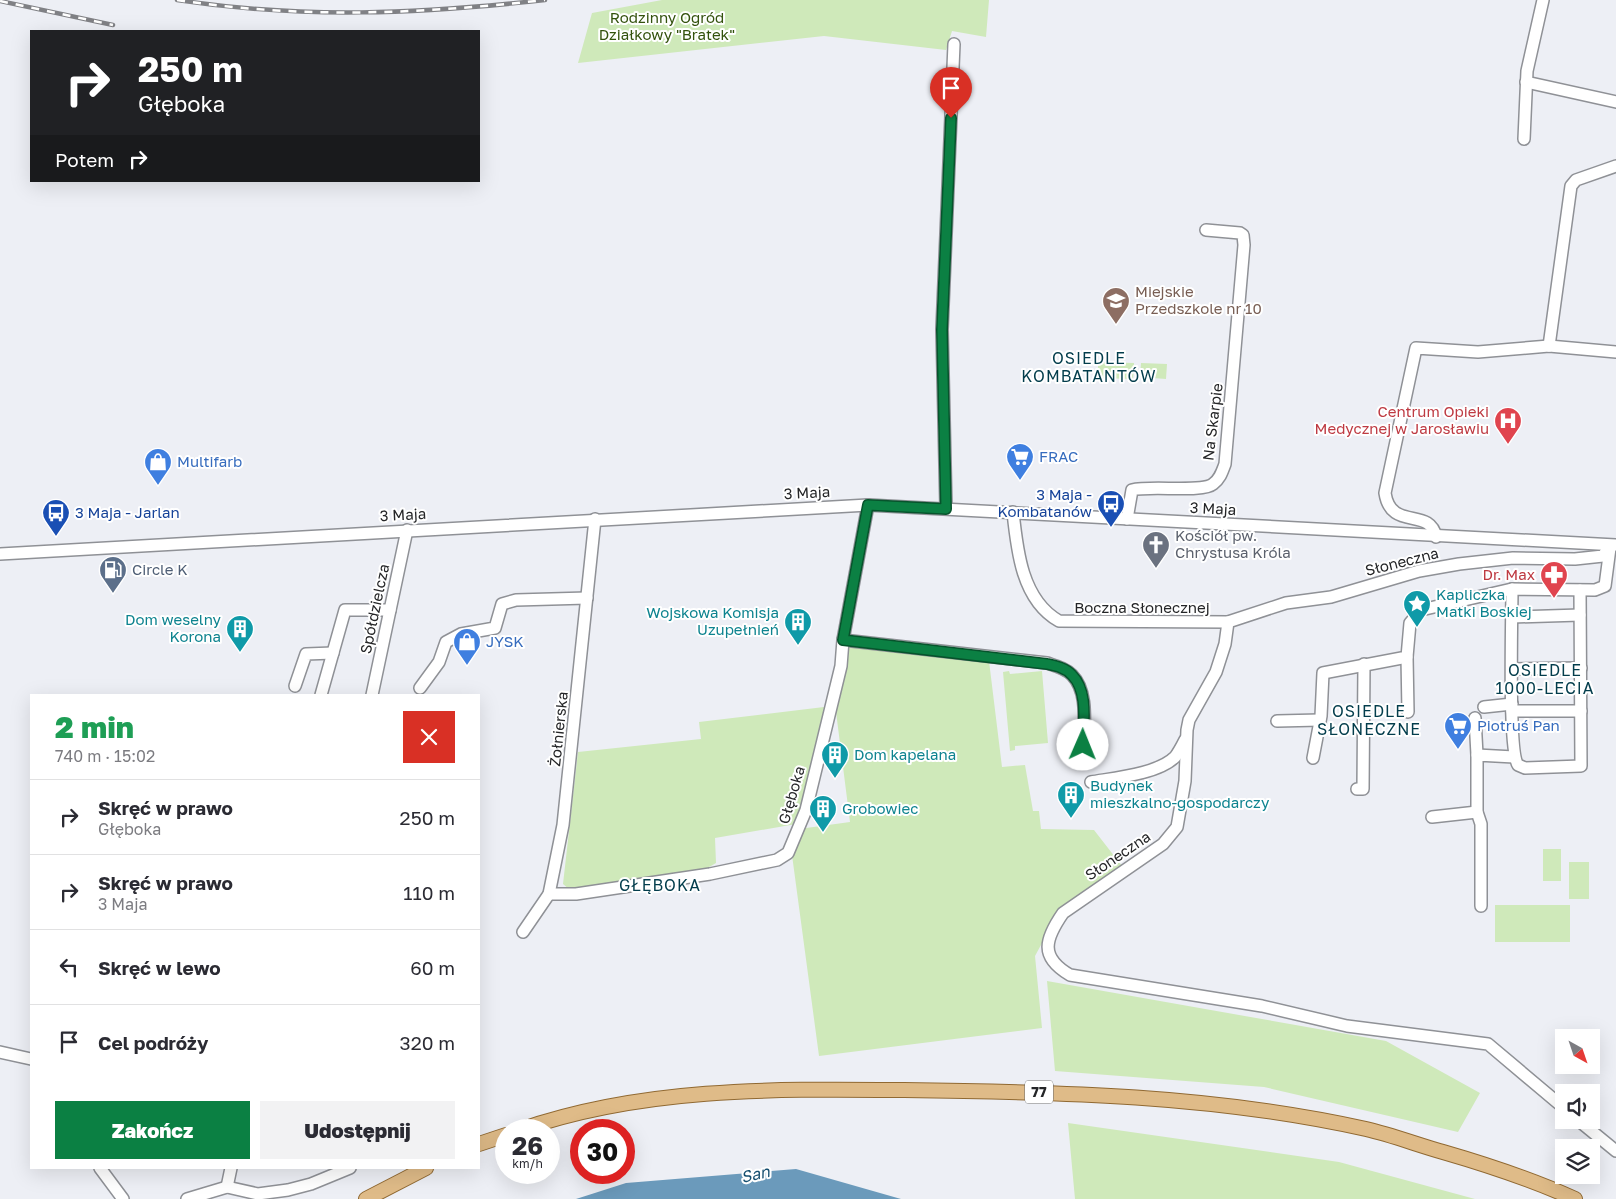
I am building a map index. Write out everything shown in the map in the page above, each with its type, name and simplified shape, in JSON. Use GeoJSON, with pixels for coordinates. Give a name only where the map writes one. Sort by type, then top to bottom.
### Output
{"type":"FeatureCollection","features":[{"type":"Feature","properties":{"kind":"main road","name":"77"},"geometry":{"type":"LineString","coordinates":[[560,1119],[598,1109],[711,1092],[848,1090],[1034,1091],[1135,1096],[1233,1106],[1366,1129],[1471,1160],[1551,1188],[1575,1199]]}},
{"type":"Feature","properties":{"kind":"main road"},"geometry":{"type":"LineString","coordinates":[[480,1144],[495,1139]]}},
{"type":"Feature","properties":{"kind":"main road"},"geometry":{"type":"LineString","coordinates":[[366,1199],[424,1169]]}},
{"type":"Feature","properties":{"kind":"street"},"geometry":{"type":"LineString","coordinates":[[1524,139],[1527,71],[1543,0]]}},
{"type":"Feature","properties":{"kind":"street"},"geometry":{"type":"LineString","coordinates":[[946,509],[942,330],[954,44]]}},
{"type":"Feature","properties":{"kind":"street"},"geometry":{"type":"LineString","coordinates":[[1526,82],[1616,102]]}},
{"type":"Feature","properties":{"kind":"street"},"geometry":{"type":"LineString","coordinates":[[1549,346],[1571,186],[1576,180],[1616,166]]}},
{"type":"Feature","properties":{"kind":"street","name":"Na Skarpie"},"geometry":{"type":"LineString","coordinates":[[1127,519],[1132,490],[1141,487],[1197,488],[1212,486],[1219,478],[1225,464],[1237,338],[1243,235],[1230,231],[1206,230]]}},
{"type":"Feature","properties":{"kind":"street"},"geometry":{"type":"LineString","coordinates":[[1436,537],[1434,529],[1427,521],[1396,514],[1388,504],[1385,493],[1416,348],[1478,352],[1549,346],[1616,352]]}},
{"type":"Feature","properties":{"kind":"street","name":"3 Maja"},"geometry":{"type":"LineString","coordinates":[[0,554],[868,505],[1613,546]]}},
{"type":"Feature","properties":{"kind":"street","name":"Głęboka"},"geometry":{"type":"LineString","coordinates":[[549,894],[576,894],[710,874],[777,860],[788,853],[806,810],[841,666],[843,640],[868,505]]}},
{"type":"Feature","properties":{"kind":"street","name":"Boczna Słonecznej"},"geometry":{"type":"LineString","coordinates":[[1013,512],[1016,549],[1032,595],[1048,614],[1059,621],[1228,622]]}},
{"type":"Feature","properties":{"kind":"street","name":"Żołnierska"},"geometry":{"type":"LineString","coordinates":[[523,932],[549,894],[563,825],[595,519]]}},
{"type":"Feature","properties":{"kind":"street","name":"Spółdzielcza"},"geometry":{"type":"LineString","coordinates":[[372,694],[407,530]]}},
{"type":"Feature","properties":{"kind":"street"},"geometry":{"type":"LineString","coordinates":[[1408,712],[1407,656],[1410,623],[1421,610],[1512,589],[1595,590],[1605,586],[1613,546]]}},
{"type":"Feature","properties":{"kind":"street","name":"Słoneczna"},"geometry":{"type":"LineString","coordinates":[[1555,1100],[1488,1044],[1348,1026],[1262,1006],[1070,975],[1058,968],[1051,959],[1048,950],[1048,940],[1053,927],[1063,913],[1163,844],[1177,827],[1185,781],[1186,739],[1189,720],[1220,662],[1228,622],[1286,603],[1331,597],[1419,571],[1513,558],[1575,559],[1603,556],[1613,546]]}},
{"type":"Feature","properties":{"kind":"street"},"geometry":{"type":"LineString","coordinates":[[1512,589],[1514,756],[1518,765],[1525,768],[1581,766],[1580,590]]}},
{"type":"Feature","properties":{"kind":"street"},"geometry":{"type":"LineString","coordinates":[[420,688],[439,662],[446,642],[461,634],[495,628],[502,604],[516,600],[587,598]]}},
{"type":"Feature","properties":{"kind":"street"},"geometry":{"type":"LineString","coordinates":[[321,694],[345,610],[390,610]]}},
{"type":"Feature","properties":{"kind":"street"},"geometry":{"type":"LineString","coordinates":[[1512,617],[1580,615]]}},
{"type":"Feature","properties":{"kind":"street"},"geometry":{"type":"LineString","coordinates":[[843,640],[1047,664],[1063,669],[1073,676],[1083,705],[1084,756]]}},
{"type":"Feature","properties":{"kind":"street"},"geometry":{"type":"LineString","coordinates":[[295,686],[306,654],[333,653]]}},
{"type":"Feature","properties":{"kind":"street"},"geometry":{"type":"LineString","coordinates":[[1313,758],[1320,720],[1323,673],[1407,656]]}},
{"type":"Feature","properties":{"kind":"street"},"geometry":{"type":"LineString","coordinates":[[1357,789],[1363,789],[1364,664]]}},
{"type":"Feature","properties":{"kind":"street"},"geometry":{"type":"LineString","coordinates":[[1512,669],[1581,668]]}},
{"type":"Feature","properties":{"kind":"street"},"geometry":{"type":"LineString","coordinates":[[1484,707],[1581,712]]}},
{"type":"Feature","properties":{"kind":"street"},"geometry":{"type":"LineString","coordinates":[[1475,718],[1477,756],[1476,812],[1481,824],[1482,906]]}},
{"type":"Feature","properties":{"kind":"street"},"geometry":{"type":"LineString","coordinates":[[1277,721],[1320,720]]}},
{"type":"Feature","properties":{"kind":"street"},"geometry":{"type":"LineString","coordinates":[[1090,782],[1124,777],[1162,765],[1175,757],[1186,739]]}},
{"type":"Feature","properties":{"kind":"street"},"geometry":{"type":"LineString","coordinates":[[1477,756],[1514,756]]}},
{"type":"Feature","properties":{"kind":"street"},"geometry":{"type":"LineString","coordinates":[[1432,817],[1476,812]]}},
{"type":"Feature","properties":{"kind":"street"},"geometry":{"type":"LineString","coordinates":[[0,1052],[30,1059]]}},
{"type":"Feature","properties":{"kind":"street"},"geometry":{"type":"LineString","coordinates":[[1589,1129],[1616,1152]]}},
{"type":"Feature","properties":{"kind":"street"},"geometry":{"type":"LineString","coordinates":[[101,1169],[123,1199]]}},
{"type":"Feature","properties":{"kind":"street"},"geometry":{"type":"LineString","coordinates":[[227,1188],[231,1169]]}},
{"type":"Feature","properties":{"kind":"street"},"geometry":{"type":"LineString","coordinates":[[187,1199],[227,1188],[258,1194],[288,1190],[311,1184],[348,1169]]}},
{"type":"Feature","properties":{"kind":"green space","name":"Rodzinny Ogród Działkowy \"Bratek\""},"geometry":{"type":"Polygon","coordinates":[[[662,0],[989,0],[986,37],[952,31],[946,50],[824,36],[578,63],[592,13],[662,0]]]}},
{"type":"Feature","properties":{"kind":"green space"},"geometry":{"type":"Polygon","coordinates":[[[1098,362],[1134,363],[1133,379],[1098,378],[1098,362]]]}},
{"type":"Feature","properties":{"kind":"green space"},"geometry":{"type":"Polygon","coordinates":[[[1141,363],[1167,364],[1166,379],[1140,377],[1141,363]]]}},
{"type":"Feature","properties":{"kind":"green space"},"geometry":{"type":"Polygon","coordinates":[[[847,645],[989,661],[1002,767],[1025,765],[1033,811],[1039,811],[1041,829],[1094,830],[1122,866],[1055,919],[1035,956],[1042,1028],[819,1056],[792,855],[799,829],[850,822],[835,704],[847,645]]]}},
{"type":"Feature","properties":{"kind":"green space"},"geometry":{"type":"Polygon","coordinates":[[[1009,671],[1010,674],[1042,671],[1048,743],[1015,746],[1015,750],[1010,751],[1003,672],[1009,671]]]}},
{"type":"Feature","properties":{"kind":"green space"},"geometry":{"type":"Polygon","coordinates":[[[824,707],[815,762],[796,824],[715,838],[716,863],[704,870],[570,890],[563,884],[578,752],[701,739],[699,722],[824,707]]]}},
{"type":"Feature","properties":{"kind":"green space"},"geometry":{"type":"Polygon","coordinates":[[[1543,849],[1561,849],[1561,881],[1543,881],[1543,849]]]}},
{"type":"Feature","properties":{"kind":"green space"},"geometry":{"type":"Polygon","coordinates":[[[1569,862],[1589,862],[1589,899],[1569,899],[1569,862]]]}},
{"type":"Feature","properties":{"kind":"green space"},"geometry":{"type":"Polygon","coordinates":[[[1495,905],[1570,905],[1570,942],[1495,942],[1495,905]]]}},
{"type":"Feature","properties":{"kind":"green space"},"geometry":{"type":"Polygon","coordinates":[[[1047,981],[1386,1041],[1480,1093],[1458,1132],[1264,1087],[1055,1071],[1047,981]]]}},
{"type":"Feature","properties":{"kind":"green space"},"geometry":{"type":"Polygon","coordinates":[[[1068,1123],[1339,1162],[1475,1199],[1075,1199],[1068,1123]]]}},
{"type":"Feature","properties":{"kind":"water","name":"San"},"geometry":{"type":"Polygon","coordinates":[[[796,1169],[901,1199],[576,1199],[623,1184],[635,1184],[635,1182],[796,1169]]]}},
{"type":"Feature","properties":{"kind":"railway"},"geometry":{"type":"LineString","coordinates":[[177,0],[224,6],[315,12],[452,9],[545,0]]}},
{"type":"Feature","properties":{"kind":"railway"},"geometry":{"type":"LineString","coordinates":[[0,1],[113,25]]}},
{"type":"Feature","properties":{"kind":"place","name":"Miejskie Przedszkole nr 10"},"geometry":{"type":"Point","coordinates":[1116,325]}},
{"type":"Feature","properties":{"kind":"place","name":"Centrum Opieki Medycznej w Jarosławiu"},"geometry":{"type":"Point","coordinates":[1508,445]}},
{"type":"Feature","properties":{"kind":"place","name":"FRAC"},"geometry":{"type":"Point","coordinates":[1020,481]}},
{"type":"Feature","properties":{"kind":"place","name":"Multifarb"},"geometry":{"type":"Point","coordinates":[158,486]}},
{"type":"Feature","properties":{"kind":"place","name":"3 Maja - Kombatanów"},"geometry":{"type":"Point","coordinates":[1111,528]}},
{"type":"Feature","properties":{"kind":"place","name":"3 Maja - Jarlan"},"geometry":{"type":"Point","coordinates":[56,537]}},
{"type":"Feature","properties":{"kind":"place","name":"Kościół pw. Chrystusa Króla"},"geometry":{"type":"Point","coordinates":[1156,569]}},
{"type":"Feature","properties":{"kind":"place","name":"Circle K"},"geometry":{"type":"Point","coordinates":[113,594]}},
{"type":"Feature","properties":{"kind":"place","name":"Dr. Max"},"geometry":{"type":"Point","coordinates":[1554,599]}},
{"type":"Feature","properties":{"kind":"place","name":"Kapliczka Matki Boskiej"},"geometry":{"type":"Point","coordinates":[1417,628]}},
{"type":"Feature","properties":{"kind":"place","name":"Wojskowa Komisja Uzupełnień"},"geometry":{"type":"Point","coordinates":[798,646]}},
{"type":"Feature","properties":{"kind":"place","name":"Dom weselny Korona"},"geometry":{"type":"Point","coordinates":[240,653]}},
{"type":"Feature","properties":{"kind":"place","name":"JYSK"},"geometry":{"type":"Point","coordinates":[467,666]}},
{"type":"Feature","properties":{"kind":"place","name":"Piotruś Pan"},"geometry":{"type":"Point","coordinates":[1458,750]}},
{"type":"Feature","properties":{"kind":"place","name":"Dom kapelana"},"geometry":{"type":"Point","coordinates":[835,779]}},
{"type":"Feature","properties":{"kind":"place","name":"Budynek mieszkalno-gospodarczy"},"geometry":{"type":"Point","coordinates":[1071,819]}},
{"type":"Feature","properties":{"kind":"place","name":"Grobowiec"},"geometry":{"type":"Point","coordinates":[823,833]}},
{"type":"Feature","properties":{"kind":"district","name":"OSIEDLE KOMBATANTÓW"},"geometry":{"type":"Point","coordinates":[1089,367]}},
{"type":"Feature","properties":{"kind":"district","name":"OSIEDLE 1000-LECIA"},"geometry":{"type":"Point","coordinates":[1545,679]}},
{"type":"Feature","properties":{"kind":"district","name":"OSIEDLE SŁONECZNE"},"geometry":{"type":"Point","coordinates":[1369,720]}},
{"type":"Feature","properties":{"kind":"district","name":"GŁĘBOKA"},"geometry":{"type":"Point","coordinates":[660,885]}},
{"type":"Feature","properties":{"kind":"route"},"geometry":{"type":"LineString","coordinates":[[951,118],[942,330],[945,394],[946,509],[868,505],[843,640],[1047,664],[1063,669],[1073,676],[1079,688],[1083,705],[1083,745]]}}]}
